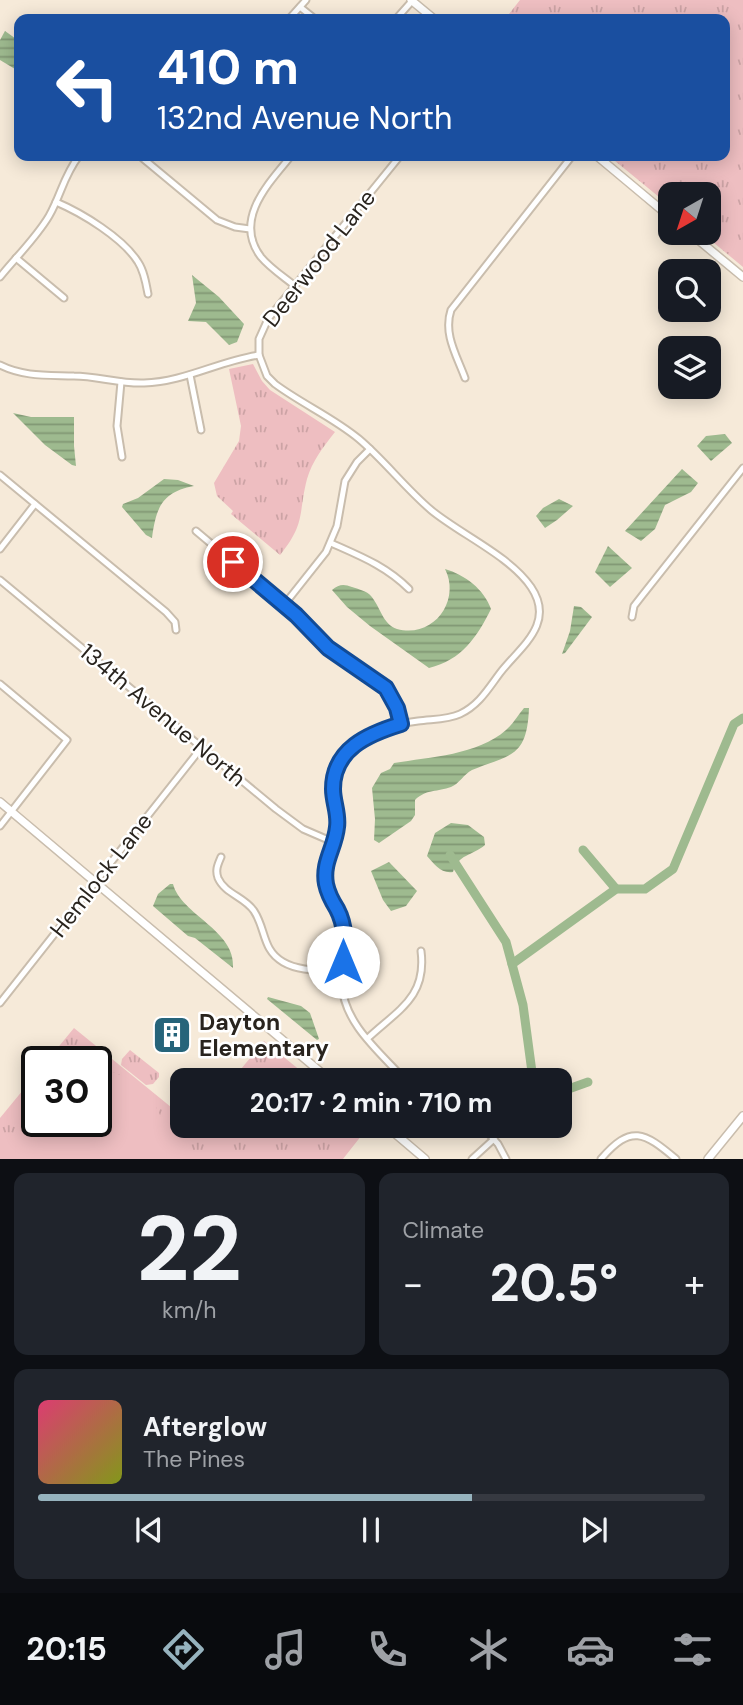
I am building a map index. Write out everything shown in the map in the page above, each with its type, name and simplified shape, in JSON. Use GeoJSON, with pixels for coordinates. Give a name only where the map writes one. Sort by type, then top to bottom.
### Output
{"type":"FeatureCollection","features":[{"type":"Feature","properties":{"kind":"street"},"geometry":{"type":"LineString","coordinates":[[294,14],[306,0]]}},
{"type":"Feature","properties":{"kind":"street"},"geometry":{"type":"LineString","coordinates":[[400,14],[412,0],[428,14]]}},
{"type":"Feature","properties":{"kind":"street"},"geometry":{"type":"LineString","coordinates":[[300,7],[308,14]]}},
{"type":"Feature","properties":{"kind":"street"},"geometry":{"type":"LineString","coordinates":[[0,277],[46,221],[65,175],[75,161]]}},
{"type":"Feature","properties":{"kind":"street"},"geometry":{"type":"LineString","coordinates":[[146,161],[217,220],[250,229]]}},
{"type":"Feature","properties":{"kind":"street"},"geometry":{"type":"LineString","coordinates":[[287,161],[257,199],[250,229],[256,249],[262,258],[295,286]]}},
{"type":"Feature","properties":{"kind":"street","name":"Deerwood Lane"},"geometry":{"type":"LineString","coordinates":[[0,365],[40,376],[86,376],[144,383],[190,375],[230,361],[259,355],[259,339],[264,325],[396,161]]}},
{"type":"Feature","properties":{"kind":"street"},"geometry":{"type":"LineString","coordinates":[[465,379],[447,327],[451,310],[568,161]]}},
{"type":"Feature","properties":{"kind":"street"},"geometry":{"type":"LineString","coordinates":[[603,161],[658,206]]}},
{"type":"Feature","properties":{"kind":"street"},"geometry":{"type":"LineString","coordinates":[[56,202],[90,219],[134,256],[144,273],[148,294]]}},
{"type":"Feature","properties":{"kind":"street"},"geometry":{"type":"LineString","coordinates":[[704,245],[743,277]]}},
{"type":"Feature","properties":{"kind":"street"},"geometry":{"type":"LineString","coordinates":[[16,258],[64,298]]}},
{"type":"Feature","properties":{"kind":"street"},"geometry":{"type":"LineString","coordinates":[[259,355],[267,376],[275,384],[348,430],[431,510],[520,575],[533,590],[538,605],[538,620],[532,637],[478,702],[454,716],[401,724],[364,738],[341,759],[333,780],[332,793],[338,816],[336,834],[324,873],[328,893],[338,911],[345,933],[344,1002],[349,1015],[394,1068]]}},
{"type":"Feature","properties":{"kind":"street"},"geometry":{"type":"LineString","coordinates":[[190,375],[201,430]]}},
{"type":"Feature","properties":{"kind":"street"},"geometry":{"type":"LineString","coordinates":[[121,382],[117,426],[122,457]]}},
{"type":"Feature","properties":{"kind":"street"},"geometry":{"type":"LineString","coordinates":[[284,605],[319,563],[331,543],[337,526],[345,481],[356,462],[370,449]]}},
{"type":"Feature","properties":{"kind":"street"},"geometry":{"type":"LineString","coordinates":[[632,617],[634,606],[640,597],[743,468]]}},
{"type":"Feature","properties":{"kind":"street"},"geometry":{"type":"LineString","coordinates":[[0,475],[166,612],[175,622],[176,630]]}},
{"type":"Feature","properties":{"kind":"street"},"geometry":{"type":"LineString","coordinates":[[0,549],[35,504]]}},
{"type":"Feature","properties":{"kind":"street"},"geometry":{"type":"LineString","coordinates":[[196,531],[284,605],[328,648],[386,688],[397,708],[401,724]]}},
{"type":"Feature","properties":{"kind":"street"},"geometry":{"type":"LineString","coordinates":[[331,543],[374,561],[409,589]]}},
{"type":"Feature","properties":{"kind":"street","name":"134th Avenue North"},"geometry":{"type":"LineString","coordinates":[[0,580],[291,821],[333,842]]}},
{"type":"Feature","properties":{"kind":"street"},"geometry":{"type":"LineString","coordinates":[[0,684],[67,740],[0,826]]}},
{"type":"Feature","properties":{"kind":"street","name":"Hemlock Lane"},"geometry":{"type":"LineString","coordinates":[[0,1003],[202,747]]}},
{"type":"Feature","properties":{"kind":"street"},"geometry":{"type":"LineString","coordinates":[[0,802],[316,1068]]}},
{"type":"Feature","properties":{"kind":"street"},"geometry":{"type":"LineString","coordinates":[[221,857],[217,867],[218,879],[256,913],[266,944],[275,957],[298,968],[343,972]]}},
{"type":"Feature","properties":{"kind":"street"},"geometry":{"type":"LineString","coordinates":[[368,1038],[418,989],[423,971],[421,951]]}},
{"type":"Feature","properties":{"kind":"street"},"geometry":{"type":"LineString","coordinates":[[708,1159],[743,1116]]}},
{"type":"Feature","properties":{"kind":"street"},"geometry":{"type":"LineString","coordinates":[[601,1159],[619,1140],[633,1135],[648,1137],[676,1159]]}},
{"type":"Feature","properties":{"kind":"street"},"geometry":{"type":"LineString","coordinates":[[400,1138],[425,1159]]}},
{"type":"Feature","properties":{"kind":"street"},"geometry":{"type":"LineString","coordinates":[[472,1159],[494,1139],[506,1159]]}},
{"type":"Feature","properties":{"kind":"green space"},"geometry":{"type":"Polygon","coordinates":[[[520,0],[743,0],[743,267],[716,245],[721,245],[721,182],[658,182],[658,196],[615,161],[730,161],[730,14],[509,14],[520,0]]]}},
{"type":"Feature","properties":{"kind":"green space"},"geometry":{"type":"Polygon","coordinates":[[[253,364],[270,390],[335,432],[312,466],[298,526],[280,555],[231,514],[233,511],[217,496],[214,483],[239,441],[241,426],[229,369],[253,364]]]}},
{"type":"Feature","properties":{"kind":"green space"},"geometry":{"type":"Polygon","coordinates":[[[74,1028],[96,1046],[59,1046],[74,1028]]]}},
{"type":"Feature","properties":{"kind":"green space"},"geometry":{"type":"Polygon","coordinates":[[[264,1041],[297,1068],[242,1068],[264,1041]]]}},
{"type":"Feature","properties":{"kind":"green space"},"geometry":{"type":"Polygon","coordinates":[[[130,1050],[159,1073],[153,1084],[146,1085],[121,1065],[122,1059],[130,1050]]]}},
{"type":"Feature","properties":{"kind":"green space"},"geometry":{"type":"Polygon","coordinates":[[[112,1059],[170,1106],[170,1138],[360,1138],[343,1159],[0,1159],[0,1118],[21,1092],[21,1137],[112,1137],[112,1059]]]}},
{"type":"Feature","properties":{"kind":"green space"},"geometry":{"type":"Polygon","coordinates":[[[112,1072],[140,1087],[159,1112],[167,1142],[166,1159],[16,1159],[21,1114],[21,1137],[112,1137],[112,1072]]]}},
{"type":"Feature","properties":{"kind":"shaded area"},"geometry":{"type":"Polygon","coordinates":[[[5,31],[14,37],[14,68],[0,60],[0,40],[5,31]]]}},
{"type":"Feature","properties":{"kind":"shaded area"},"geometry":{"type":"Polygon","coordinates":[[[192,275],[219,297],[244,324],[237,342],[229,345],[206,322],[188,321],[196,303],[192,275]]]}},
{"type":"Feature","properties":{"kind":"shaded area"},"geometry":{"type":"Polygon","coordinates":[[[13,413],[31,417],[74,417],[76,466],[45,445],[13,413]]]}},
{"type":"Feature","properties":{"kind":"shaded area"},"geometry":{"type":"Polygon","coordinates":[[[725,434],[732,443],[711,461],[697,446],[706,436],[725,434]]]}},
{"type":"Feature","properties":{"kind":"shaded area"},"geometry":{"type":"Polygon","coordinates":[[[682,469],[698,483],[691,492],[665,505],[655,529],[641,541],[625,531],[682,469]]]}},
{"type":"Feature","properties":{"kind":"shaded area"},"geometry":{"type":"Polygon","coordinates":[[[164,479],[178,480],[194,486],[174,493],[162,503],[152,538],[146,535],[122,507],[164,479]]]}},
{"type":"Feature","properties":{"kind":"shaded area"},"geometry":{"type":"Polygon","coordinates":[[[559,499],[573,506],[545,528],[536,516],[543,508],[559,499]]]}},
{"type":"Feature","properties":{"kind":"shaded area"},"geometry":{"type":"Polygon","coordinates":[[[608,546],[632,568],[610,587],[595,572],[608,546]]]}},
{"type":"Feature","properties":{"kind":"shaded area"},"geometry":{"type":"Polygon","coordinates":[[[445,569],[473,584],[484,595],[491,609],[467,646],[451,659],[429,668],[370,626],[332,590],[344,585],[365,591],[374,600],[388,624],[410,631],[433,623],[447,604],[449,581],[445,569]]]}},
{"type":"Feature","properties":{"kind":"shaded area"},"geometry":{"type":"Polygon","coordinates":[[[574,606],[581,607],[592,617],[562,654],[570,631],[574,606]]]}},
{"type":"Feature","properties":{"kind":"shaded area"},"geometry":{"type":"Polygon","coordinates":[[[524,708],[529,708],[528,724],[525,737],[514,752],[472,770],[451,787],[419,796],[415,800],[415,815],[411,821],[379,843],[374,840],[372,788],[381,773],[390,769],[394,763],[453,754],[482,745],[506,730],[524,708]]]}},
{"type":"Feature","properties":{"kind":"shaded area"},"geometry":{"type":"Polygon","coordinates":[[[451,823],[468,825],[484,837],[485,845],[462,858],[453,872],[449,872],[438,868],[427,856],[435,833],[451,823]]]}},
{"type":"Feature","properties":{"kind":"shaded area"},"geometry":{"type":"Polygon","coordinates":[[[389,862],[417,891],[406,906],[391,911],[383,900],[371,871],[389,862]]]}},
{"type":"Feature","properties":{"kind":"shaded area"},"geometry":{"type":"Polygon","coordinates":[[[173,884],[186,905],[226,943],[232,955],[233,968],[195,938],[188,936],[153,906],[158,894],[173,884]]]}},
{"type":"Feature","properties":{"kind":"shaded area"},"geometry":{"type":"Polygon","coordinates":[[[268,997],[301,1006],[310,1013],[319,1039],[267,999],[268,997]]]}},
{"type":"Feature","properties":{"kind":"waterway"},"geometry":{"type":"LineString","coordinates":[[512,964],[616,889],[645,889],[673,869],[734,724],[743,718]]}},
{"type":"Feature","properties":{"kind":"waterway"},"geometry":{"type":"LineString","coordinates":[[583,850],[616,889]]}},
{"type":"Feature","properties":{"kind":"waterway"},"geometry":{"type":"LineString","coordinates":[[450,855],[506,942],[523,1005],[531,1068]]}},
{"type":"Feature","properties":{"kind":"waterway"},"geometry":{"type":"LineString","coordinates":[[572,1088],[588,1082]]}},
{"type":"Feature","properties":{"kind":"place","name":"Dayton Elementary"},"geometry":{"type":"Point","coordinates":[172,1035]}},
{"type":"Feature","properties":{"kind":"route"},"geometry":{"type":"LineString","coordinates":[[233,562],[296,615],[328,648],[386,688],[397,708],[401,724],[356,743],[341,759],[333,780],[332,793],[338,816],[336,834],[324,873],[328,893],[338,911],[345,933],[343,962]]}}]}
